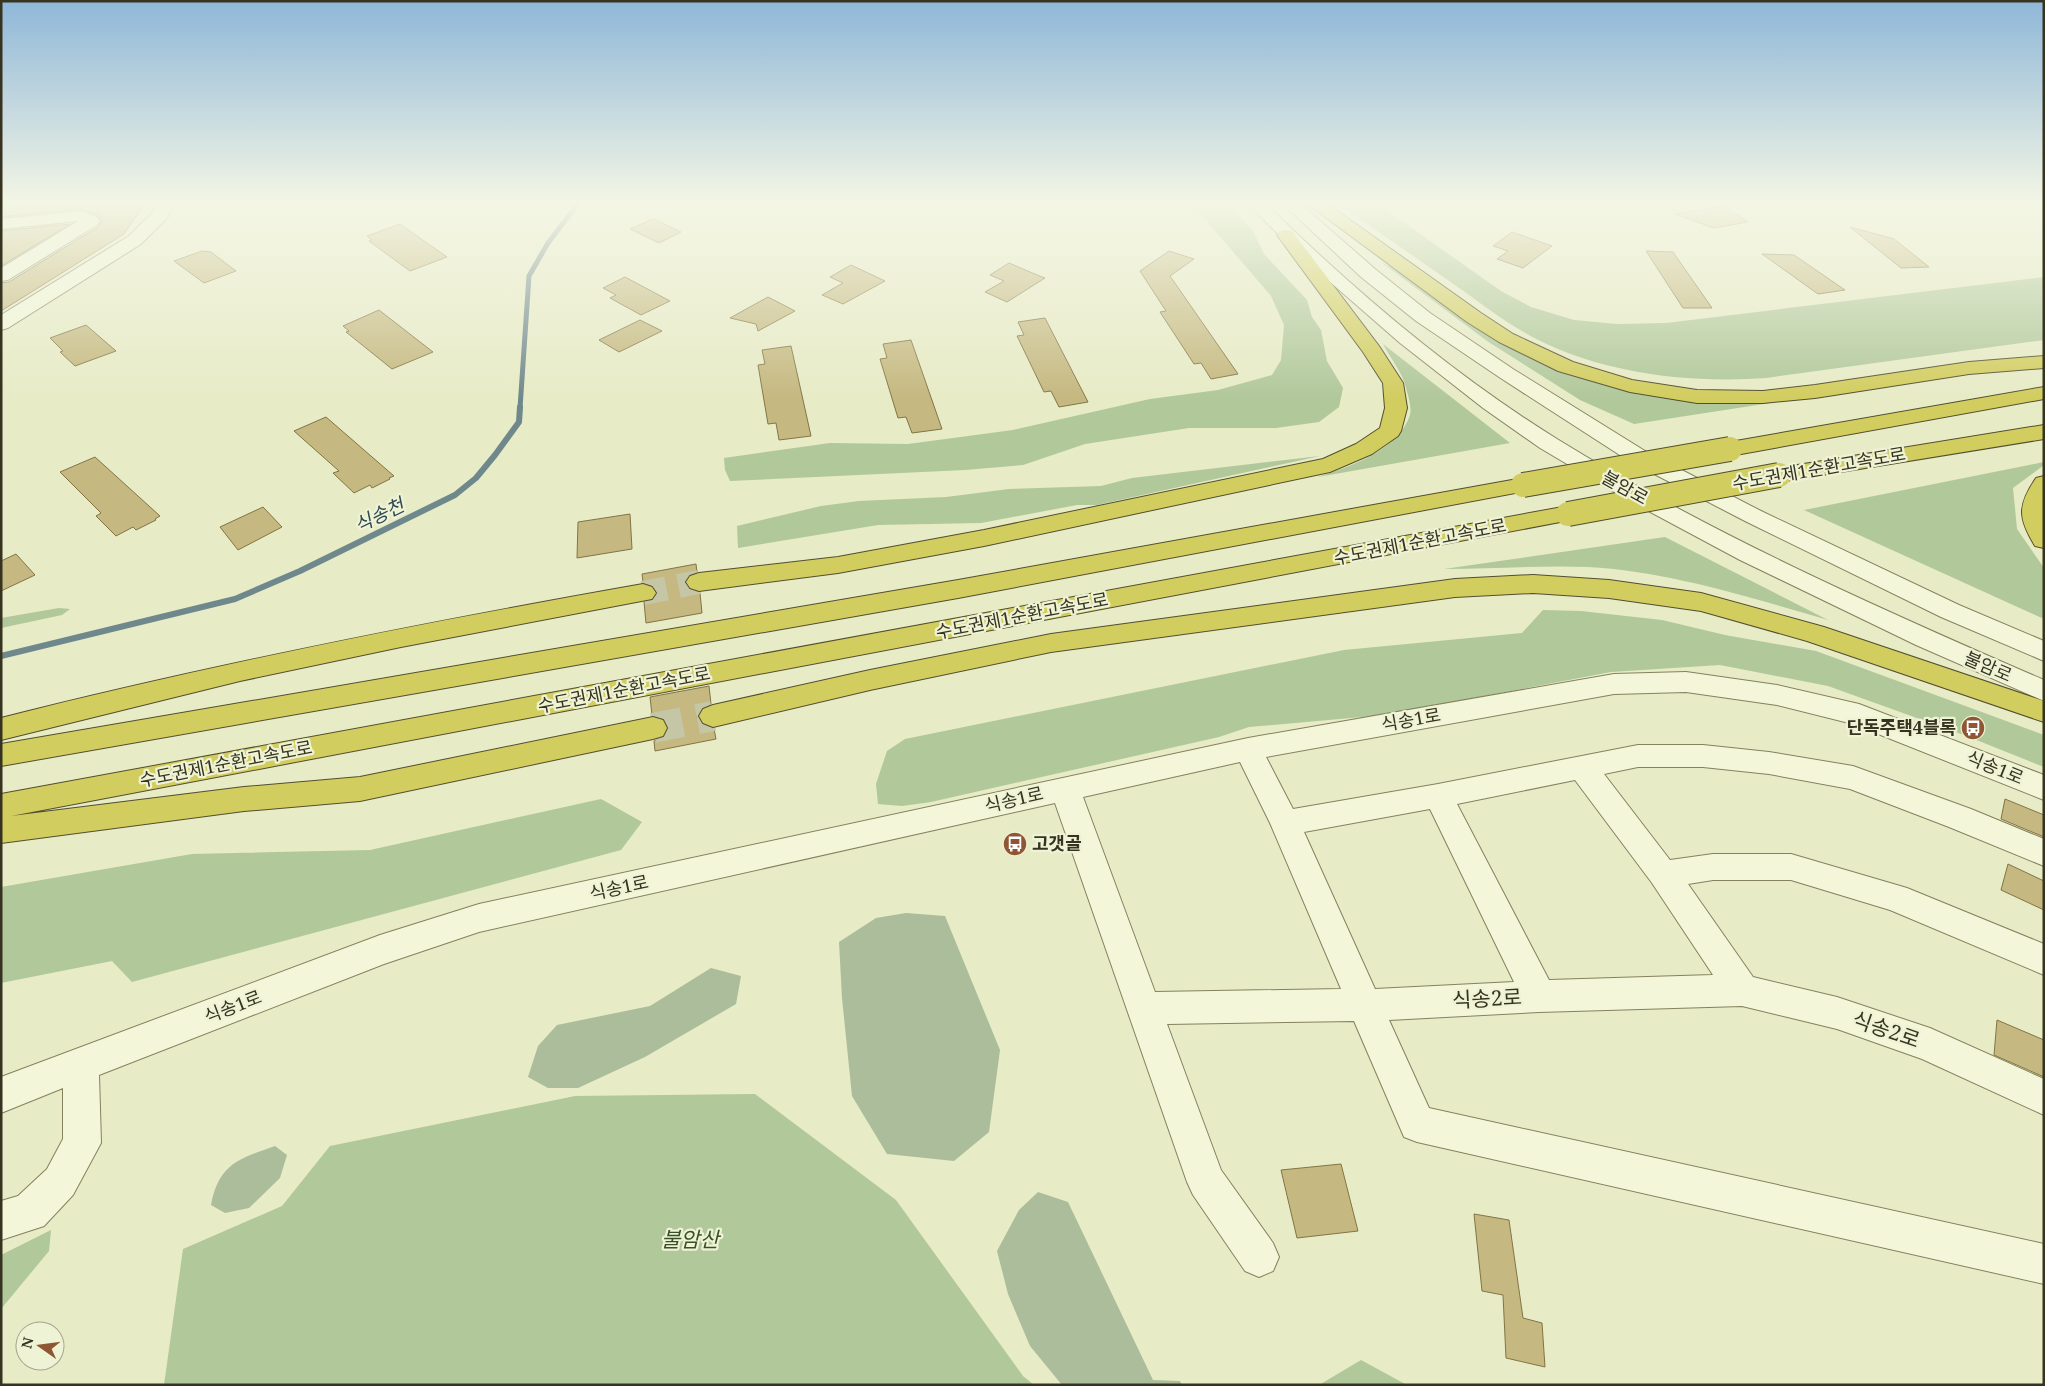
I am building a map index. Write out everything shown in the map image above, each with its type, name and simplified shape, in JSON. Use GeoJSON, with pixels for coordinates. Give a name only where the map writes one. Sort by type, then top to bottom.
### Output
{"type":"FeatureCollection","features":[{"type":"Feature","properties":{"kind":"highway"},"geometry":{"type":"LineString","coordinates":[[699,582],[838,565],[984,538],[1330,465],[1364,449],[1390,432],[1396,408],[1393,383],[1372,350],[1312,270]]}},
{"type":"Feature","properties":{"kind":"highway"},"geometry":{"type":"LineString","coordinates":[[1409,270],[1471,316],[1506,339],[1552,361],[1604,378],[1652,390],[1706,397],[1763,397],[1970,368],[2044,362]]}},
{"type":"Feature","properties":{"kind":"highway","name":"수도권제1순환고속도로"},"geometry":{"type":"LineString","coordinates":[[1,755],[948,591],[1522,485],[2044,393]]}},
{"type":"Feature","properties":{"kind":"highway","name":"수도권제1순환고속도로"},"geometry":{"type":"LineString","coordinates":[[1,806],[1779,475],[2044,432]]}},
{"type":"Feature","properties":{"kind":"highway"},"geometry":{"type":"LineString","coordinates":[[2044,483],[2033,502],[2034,525],[2044,540]]}},
{"type":"Feature","properties":{"kind":"highway"},"geometry":{"type":"LineString","coordinates":[[712,716],[870,680],[1051,643],[1455,588],[1533,584],[1609,589],[1701,602],[1815,634],[2044,712]]}},
{"type":"Feature","properties":{"kind":"highway"},"geometry":{"type":"LineString","coordinates":[[1,730],[97,703],[290,661],[490,620],[643,592]]}},
{"type":"Feature","properties":{"kind":"highway"},"geometry":{"type":"LineString","coordinates":[[1,830],[244,799],[360,790],[653,728]]}},
{"type":"Feature","properties":{"kind":"street"},"geometry":{"type":"LineString","coordinates":[[1,324],[88,270]]}},
{"type":"Feature","properties":{"kind":"street","name":"불암로"},"geometry":{"type":"LineString","coordinates":[[1326,270],[1386,322],[1468,387],[1577,461],[1712,536],[1828,595],[2044,691]]}},
{"type":"Feature","properties":{"kind":"street","name":"불암로"},"geometry":{"type":"LineString","coordinates":[[1364,270],[1423,317],[1506,373],[1637,456],[1753,516],[1848,562],[1950,611],[2044,652]]}},
{"type":"Feature","properties":{"kind":"street","name":"식송1로"},"geometry":{"type":"LineString","coordinates":[[1,1096],[380,950],[479,918],[1248,748],[1614,684],[1686,682],[1777,695],[1860,715],[2044,788]]}},
{"type":"Feature","properties":{"kind":"street"},"geometry":{"type":"LineString","coordinates":[[1248,748],[1285,823],[1417,1124],[2044,1264]]}},
{"type":"Feature","properties":{"kind":"street"},"geometry":{"type":"LineString","coordinates":[[1285,823],[1438,796],[1638,756],[1703,756],[1769,764],[1844,777],[1951,815],[2044,853]]}},
{"type":"Feature","properties":{"kind":"street"},"geometry":{"type":"LineString","coordinates":[[1582,767],[1663,874],[1742,990]]}},
{"type":"Feature","properties":{"kind":"street"},"geometry":{"type":"LineString","coordinates":[[1064,789],[1206,1182],[1259,1257]]}},
{"type":"Feature","properties":{"kind":"street"},"geometry":{"type":"LineString","coordinates":[[1438,796],[1538,996]]}},
{"type":"Feature","properties":{"kind":"street"},"geometry":{"type":"LineString","coordinates":[[1663,874],[1714,867],[1791,867],[1896,898],[2044,960]]}},
{"type":"Feature","properties":{"kind":"street","name":"식송2로"},"geometry":{"type":"LineString","coordinates":[[1144,1008],[1365,1005],[1538,996],[1742,990],[1837,1013],[1930,1045],[2044,1097]]}},
{"type":"Feature","properties":{"kind":"street"},"geometry":{"type":"LineString","coordinates":[[1,1221],[30,1212],[60,1182],[82,1143],[81,1066]]}},
{"type":"Feature","properties":{"kind":"green space"},"geometry":{"type":"Polygon","coordinates":[[[1248,270],[1279,270],[1307,300],[1312,317],[1321,330],[1327,361],[1343,388],[1339,407],[1319,422],[1276,428],[1189,428],[1085,444],[1023,465],[965,470],[730,481],[725,470],[724,458],[830,443],[908,444],[1013,430],[1150,399],[1218,390],[1272,375],[1281,360],[1284,325],[1271,296],[1248,270]]]}},
{"type":"Feature","properties":{"kind":"green space"},"geometry":{"type":"Polygon","coordinates":[[[1391,270],[1397,270],[1494,335],[1631,391],[1790,400],[1634,424],[1580,400],[1487,341],[1391,270]]]}},
{"type":"Feature","properties":{"kind":"green space"},"geometry":{"type":"Polygon","coordinates":[[[1432,270],[1471,270],[1501,291],[1531,307],[1574,320],[1617,324],[1666,323],[2044,277],[2044,340],[1766,378],[1702,379],[1637,372],[1605,365],[1574,355],[1545,343],[1517,328],[1432,270]]]}},
{"type":"Feature","properties":{"kind":"green space"},"geometry":{"type":"Polygon","coordinates":[[[1383,344],[1510,443],[1318,477],[1358,462],[1384,447],[1404,427],[1410,415],[1409,398],[1404,382],[1383,344]]]}},
{"type":"Feature","properties":{"kind":"green space"},"geometry":{"type":"Polygon","coordinates":[[[1320,456],[1097,505],[1077,505],[981,523],[878,525],[738,548],[737,526],[821,506],[859,501],[946,497],[1009,489],[1101,486],[1132,478],[1320,456]]]}},
{"type":"Feature","properties":{"kind":"green space"},"geometry":{"type":"Polygon","coordinates":[[[2044,462],[2044,465],[2013,488],[2017,529],[2044,568],[2044,619],[1804,510],[2044,462]]]}},
{"type":"Feature","properties":{"kind":"green space"},"geometry":{"type":"Polygon","coordinates":[[[1665,537],[1828,620],[1709,587],[1648,574],[1618,570],[1588,567],[1444,569],[1665,537]]]}},
{"type":"Feature","properties":{"kind":"green space"},"geometry":{"type":"Polygon","coordinates":[[[59,608],[70,609],[62,615],[1,628],[1,618],[59,608]]]}},
{"type":"Feature","properties":{"kind":"green space"},"geometry":{"type":"Polygon","coordinates":[[[1543,610],[1581,611],[1662,620],[1725,635],[1816,651],[2044,735],[2044,767],[1964,735],[1828,686],[1720,665],[1611,672],[1384,715],[1249,727],[1219,737],[931,802],[902,806],[878,804],[876,784],[887,751],[905,739],[1344,650],[1522,633],[1543,610]]]}},
{"type":"Feature","properties":{"kind":"green space"},"geometry":{"type":"Polygon","coordinates":[[[601,799],[642,822],[621,850],[132,982],[112,961],[1,983],[1,887],[192,854],[370,850],[601,799]]]}},
{"type":"Feature","properties":{"kind":"green space"},"geometry":{"type":"Polygon","coordinates":[[[906,913],[945,916],[1000,1050],[989,1132],[954,1161],[887,1154],[852,1096],[842,998],[839,942],[876,918],[906,913]]]}},
{"type":"Feature","properties":{"kind":"green space"},"geometry":{"type":"Polygon","coordinates":[[[711,968],[741,976],[736,1004],[645,1057],[578,1088],[548,1088],[528,1077],[538,1046],[557,1025],[650,1006],[711,968]]]}},
{"type":"Feature","properties":{"kind":"green space","name":"불암산"},"geometry":{"type":"Polygon","coordinates":[[[755,1094],[896,1200],[1023,1376],[1034,1385],[164,1385],[183,1249],[282,1206],[330,1146],[575,1096],[755,1094]]]}},
{"type":"Feature","properties":{"kind":"green space"},"geometry":{"type":"Polygon","coordinates":[[[275,1146],[287,1155],[280,1178],[249,1208],[225,1213],[211,1205],[219,1180],[232,1165],[275,1146]]]}},
{"type":"Feature","properties":{"kind":"green space"},"geometry":{"type":"Polygon","coordinates":[[[1038,1192],[1068,1202],[1153,1380],[1180,1381],[1182,1385],[1062,1385],[1030,1346],[1008,1294],[997,1251],[1019,1210],[1038,1192]]]}},
{"type":"Feature","properties":{"kind":"green space"},"geometry":{"type":"Polygon","coordinates":[[[51,1230],[49,1251],[1,1309],[1,1255],[51,1230]]]}},
{"type":"Feature","properties":{"kind":"green space"},"geometry":{"type":"Polygon","coordinates":[[[1361,1360],[1407,1385],[1319,1385],[1361,1360]]]}},
{"type":"Feature","properties":{"kind":"building"},"geometry":{"type":"Polygon","coordinates":[[[29,270],[67,270],[1,311],[1,283],[9,282],[29,270]]]}},
{"type":"Feature","properties":{"kind":"building"},"geometry":{"type":"Polygon","coordinates":[[[186,270],[236,271],[204,283],[186,270]]]}},
{"type":"Feature","properties":{"kind":"building"},"geometry":{"type":"Polygon","coordinates":[[[843,270],[861,270],[885,281],[843,304],[822,295],[843,283],[830,277],[843,270]]]}},
{"type":"Feature","properties":{"kind":"building"},"geometry":{"type":"Polygon","coordinates":[[[998,270],[1025,270],[1045,278],[1007,302],[985,292],[1004,281],[990,275],[998,270]]]}},
{"type":"Feature","properties":{"kind":"building"},"geometry":{"type":"Polygon","coordinates":[[[1179,270],[1170,276],[1238,374],[1211,379],[1201,363],[1194,364],[1160,312],[1166,311],[1140,271],[1179,270]]]}},
{"type":"Feature","properties":{"kind":"building"},"geometry":{"type":"Polygon","coordinates":[[[1658,270],[1685,270],[1712,308],[1683,308],[1658,270]]]}},
{"type":"Feature","properties":{"kind":"building"},"geometry":{"type":"Polygon","coordinates":[[[1784,270],[1815,270],[1845,290],[1818,294],[1784,270]]]}},
{"type":"Feature","properties":{"kind":"building"},"geometry":{"type":"Polygon","coordinates":[[[625,277],[670,301],[641,315],[610,298],[616,295],[603,288],[625,277]]]}},
{"type":"Feature","properties":{"kind":"building"},"geometry":{"type":"Polygon","coordinates":[[[768,297],[795,311],[758,331],[756,324],[730,318],[768,297]]]}},
{"type":"Feature","properties":{"kind":"building"},"geometry":{"type":"Polygon","coordinates":[[[379,310],[433,352],[392,369],[346,332],[349,331],[343,326],[379,310]]]}},
{"type":"Feature","properties":{"kind":"building"},"geometry":{"type":"Polygon","coordinates":[[[1045,318],[1088,402],[1059,407],[1051,391],[1044,392],[1017,336],[1024,335],[1018,322],[1045,318]]]}},
{"type":"Feature","properties":{"kind":"building"},"geometry":{"type":"Polygon","coordinates":[[[640,320],[662,331],[619,352],[599,340],[640,320]]]}},
{"type":"Feature","properties":{"kind":"building"},"geometry":{"type":"Polygon","coordinates":[[[86,325],[116,351],[75,366],[60,352],[63,351],[50,338],[86,325]]]}},
{"type":"Feature","properties":{"kind":"building"},"geometry":{"type":"Polygon","coordinates":[[[911,340],[942,429],[912,433],[906,417],[898,418],[880,359],[887,358],[883,344],[911,340]]]}},
{"type":"Feature","properties":{"kind":"building"},"geometry":{"type":"Polygon","coordinates":[[[791,346],[811,436],[779,440],[776,423],[768,424],[758,365],[765,364],[762,350],[791,346]]]}},
{"type":"Feature","properties":{"kind":"building"},"geometry":{"type":"Polygon","coordinates":[[[326,417],[394,476],[372,488],[370,485],[354,493],[333,473],[339,471],[294,431],[326,417]]]}},
{"type":"Feature","properties":{"kind":"building"},"geometry":{"type":"Polygon","coordinates":[[[95,457],[160,516],[136,530],[133,527],[116,536],[96,516],[101,513],[60,472],[95,457]]]}},
{"type":"Feature","properties":{"kind":"building"},"geometry":{"type":"Polygon","coordinates":[[[263,507],[282,527],[238,550],[220,527],[263,507]]]}},
{"type":"Feature","properties":{"kind":"building"},"geometry":{"type":"Polygon","coordinates":[[[630,514],[632,549],[577,558],[578,522],[630,514]]]}},
{"type":"Feature","properties":{"kind":"building"},"geometry":{"type":"Polygon","coordinates":[[[16,554],[35,575],[1,591],[1,561],[16,554]]]}},
{"type":"Feature","properties":{"kind":"building"},"geometry":{"type":"Polygon","coordinates":[[[696,564],[697,572],[688,575],[684,583],[689,590],[700,593],[702,613],[646,623],[644,602],[654,600],[658,592],[653,585],[643,582],[642,574],[696,564]]]}},
{"type":"Feature","properties":{"kind":"building"},"geometry":{"type":"Polygon","coordinates":[[[709,686],[711,704],[701,708],[697,717],[702,725],[714,729],[716,739],[655,751],[654,741],[665,737],[669,727],[664,718],[652,715],[650,697],[709,686]]]}},
{"type":"Feature","properties":{"kind":"building"},"geometry":{"type":"Polygon","coordinates":[[[2005,799],[2044,815],[2044,837],[2001,819],[2005,799]]]}},
{"type":"Feature","properties":{"kind":"building"},"geometry":{"type":"Polygon","coordinates":[[[2008,864],[2044,881],[2044,910],[2001,890],[2008,864]]]}},
{"type":"Feature","properties":{"kind":"building"},"geometry":{"type":"Polygon","coordinates":[[[1997,1020],[2044,1040],[2044,1077],[1994,1055],[1997,1020]]]}},
{"type":"Feature","properties":{"kind":"building"},"geometry":{"type":"Polygon","coordinates":[[[1341,1164],[1358,1231],[1297,1238],[1281,1170],[1341,1164]]]}},
{"type":"Feature","properties":{"kind":"building"},"geometry":{"type":"Polygon","coordinates":[[[1474,1214],[1509,1220],[1523,1318],[1542,1323],[1545,1367],[1506,1358],[1503,1295],[1482,1291],[1474,1214]]]}},
{"type":"Feature","properties":{"kind":"waterway","name":"식송천"},"geometry":{"type":"LineString","coordinates":[[520,408],[529,276],[533,270]]}},
{"type":"Feature","properties":{"kind":"waterway","name":"식송천"},"geometry":{"type":"LineString","coordinates":[[1,656],[235,599],[300,571],[455,495],[476,478],[495,455],[519,422],[520,407]]}},
{"type":"Feature","properties":{"kind":"tunnel"},"geometry":{"type":"LineString","coordinates":[[643,593],[699,582]]}},
{"type":"Feature","properties":{"kind":"tunnel"},"geometry":{"type":"LineString","coordinates":[[653,728],[713,716]]}},
{"type":"Feature","properties":{"kind":"place","name":"단독주택4블록"},"geometry":{"type":"Point","coordinates":[1973,728]}},
{"type":"Feature","properties":{"kind":"place","name":"고갯골"},"geometry":{"type":"Point","coordinates":[1015,844]}}]}
